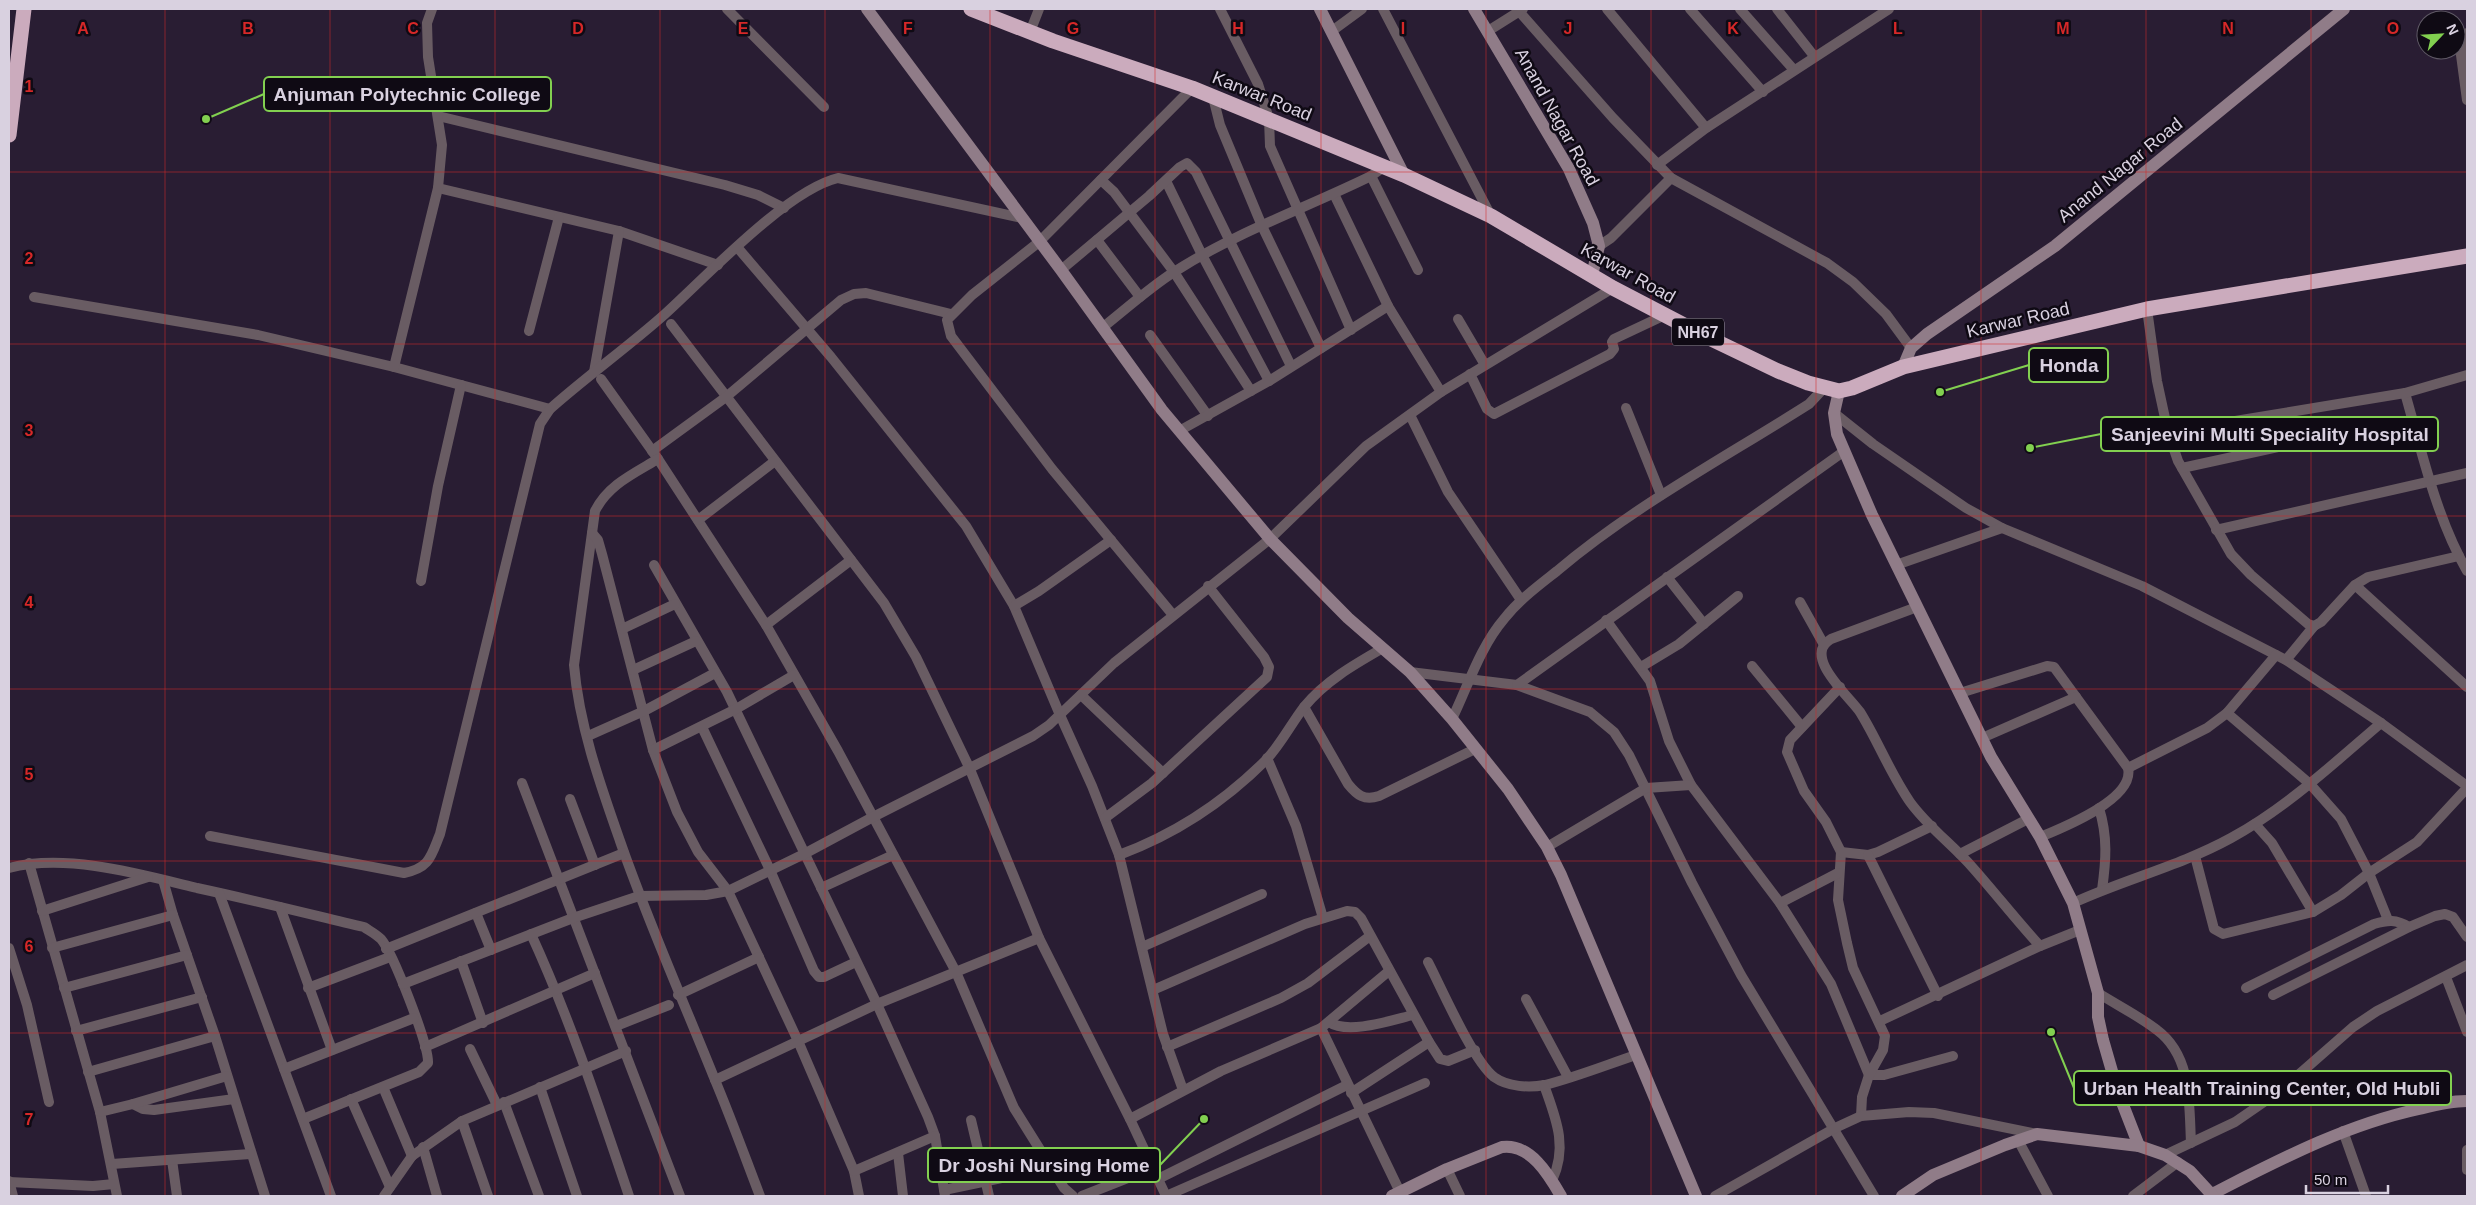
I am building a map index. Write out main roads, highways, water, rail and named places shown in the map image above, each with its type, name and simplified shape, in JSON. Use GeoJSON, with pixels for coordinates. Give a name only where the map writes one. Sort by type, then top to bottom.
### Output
{"type":"FeatureCollection","features":[{"type":"Feature","properties":{"kind":"highway"},"geometry":{"type":"LineString","coordinates":[[9,135],[24,9]]}},
{"type":"Feature","properties":{"kind":"highway","name":"Karwar Road"},"geometry":{"type":"LineString","coordinates":[[971,9],[1030,32],[1213,96],[1404,175],[1491,216],[1613,288],[1665,315],[1778,371],[1831,389],[1852,388],[1903,366],[2147,309],[2467,256]]}},
{"type":"Feature","properties":{"kind":"place","name":"Anjuman Polytechnic College"},"geometry":{"type":"Point","coordinates":[206,119]}},
{"type":"Feature","properties":{"kind":"place","name":"Honda"},"geometry":{"type":"Point","coordinates":[1940,392]}},
{"type":"Feature","properties":{"kind":"place","name":"Sanjeevini Multi Speciality Hospital"},"geometry":{"type":"Point","coordinates":[2030,448]}},
{"type":"Feature","properties":{"kind":"place","name":"Urban Health Training Center, Old Hubli"},"geometry":{"type":"Point","coordinates":[2051,1032]}},
{"type":"Feature","properties":{"kind":"place","name":"Dr Joshi Nursing Home"},"geometry":{"type":"Point","coordinates":[1204,1119]}}]}
